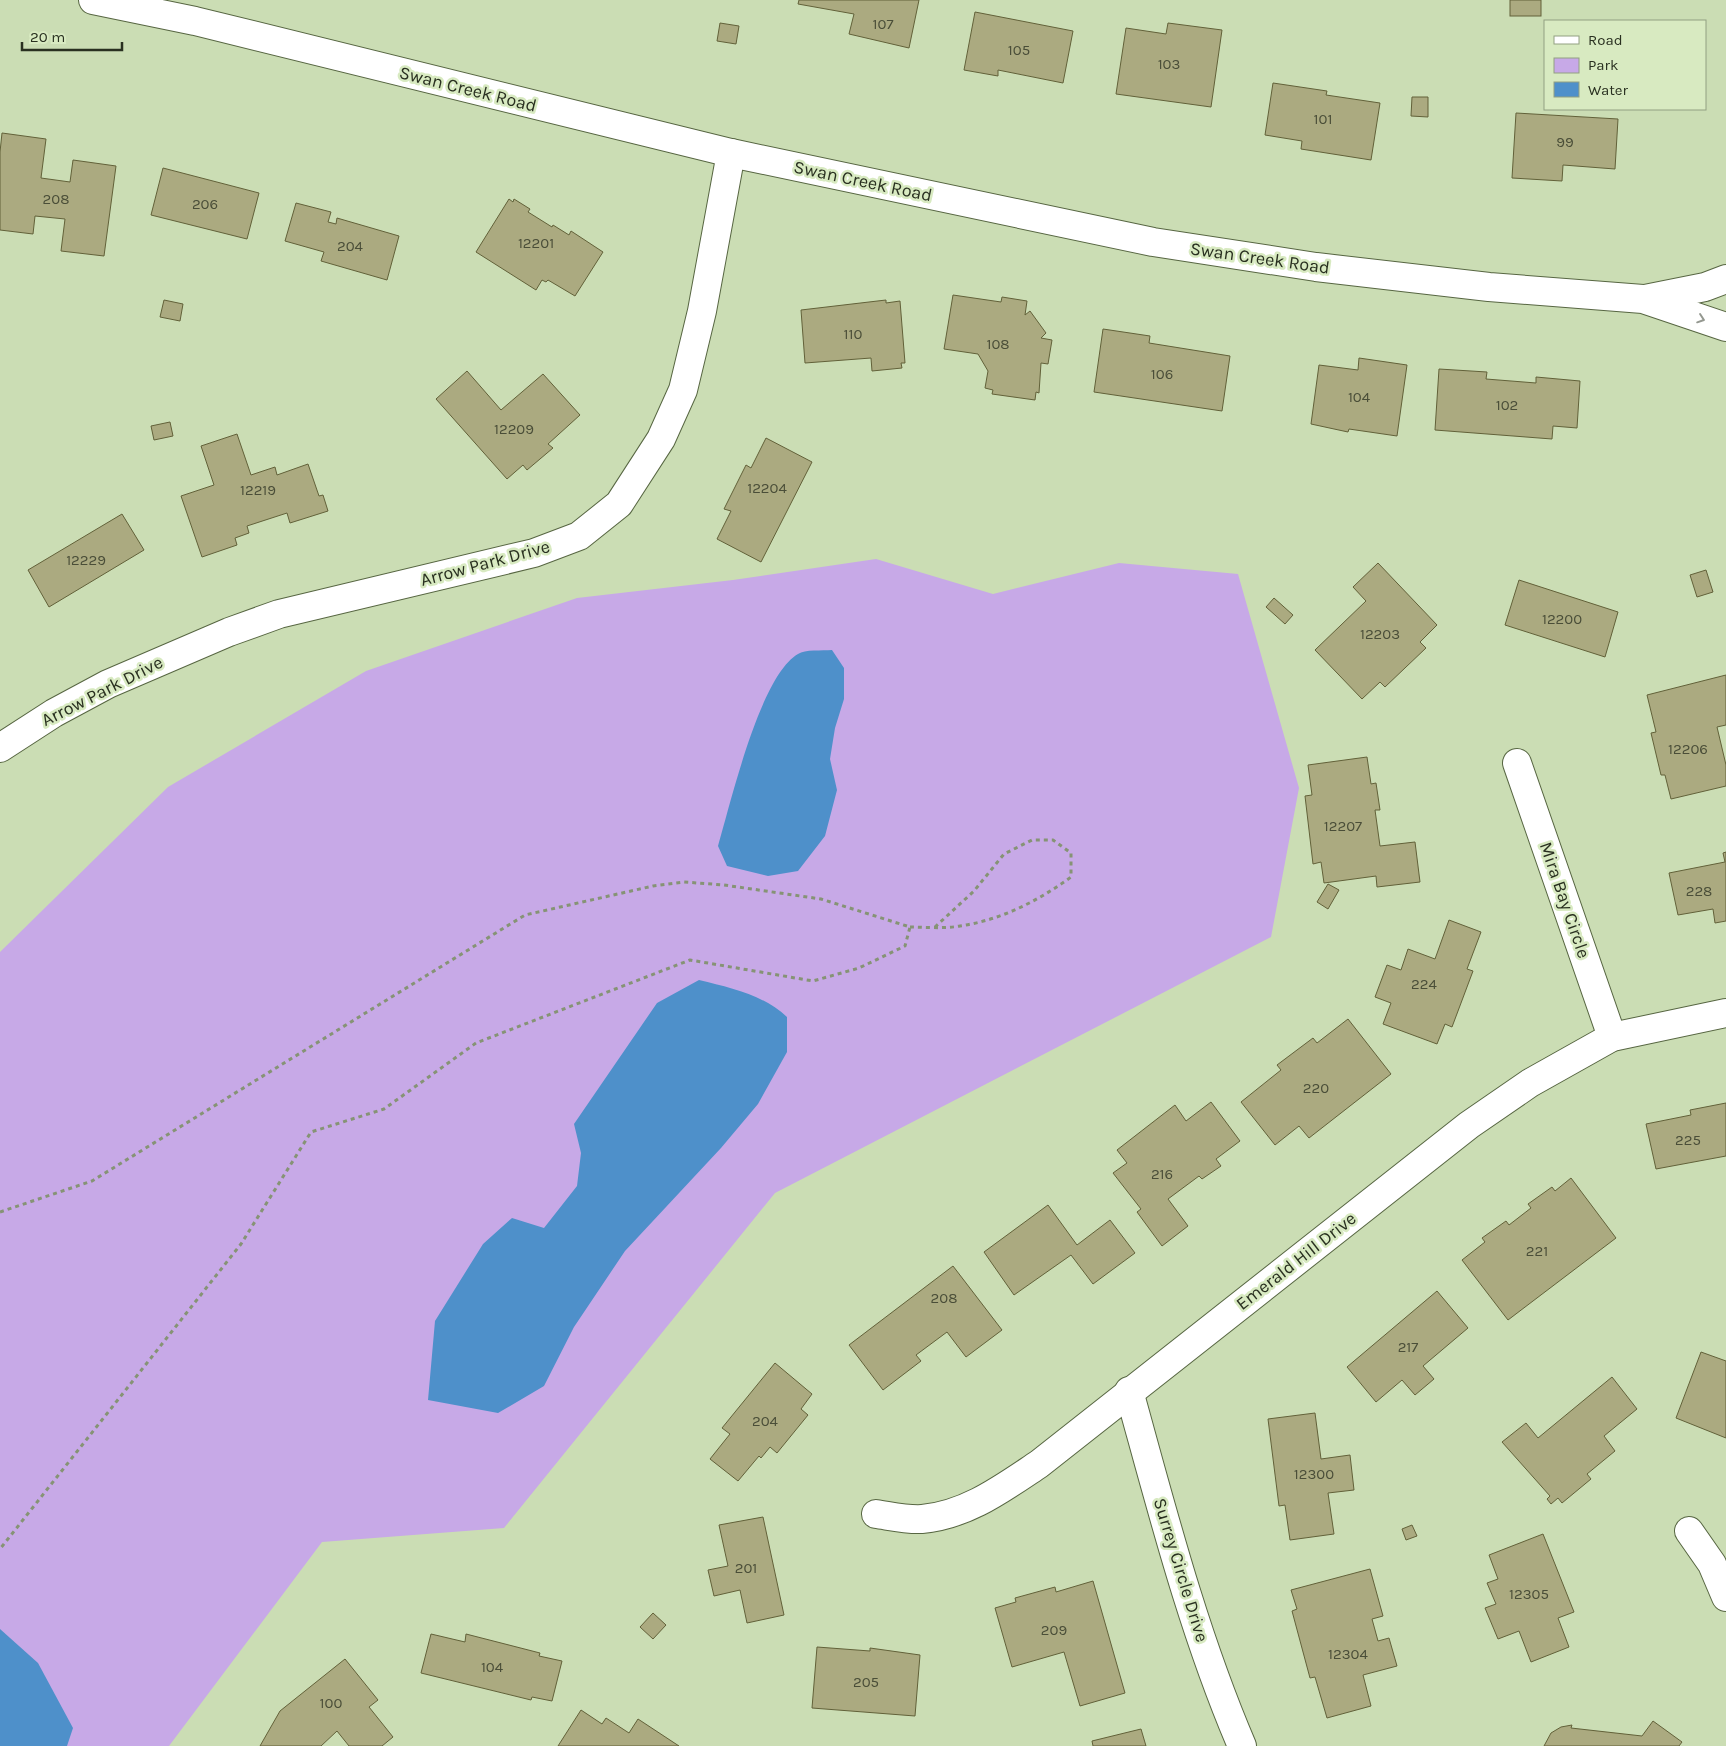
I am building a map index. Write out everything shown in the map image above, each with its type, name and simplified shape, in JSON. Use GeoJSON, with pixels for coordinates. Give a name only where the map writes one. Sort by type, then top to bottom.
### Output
{"type":"FeatureCollection","features":[{"type":"Feature","properties":{"kind":"street","name":"Swan Creek Road"},"geometry":{"type":"LineString","coordinates":[[93,0],[195,21],[731,153],[1153,242],[1316,267],[1470,285],[1643,299],[1726,328]]}},
{"type":"Feature","properties":{"kind":"street","name":"Arrow Park Drive"},"geometry":{"type":"LineString","coordinates":[[0,748],[54,713],[108,684],[229,632],[279,614],[534,553],[579,536],[599,520],[618,504],[643,468],[661,439],[683,390],[702,311],[731,153]]}},
{"type":"Feature","properties":{"kind":"street","name":"Swan Creek Road"},"geometry":{"type":"LineString","coordinates":[[1643,299],[1705,287],[1726,279]]}},
{"type":"Feature","properties":{"kind":"street","name":"Mira Bay Circle"},"geometry":{"type":"LineString","coordinates":[[1517,763],[1612,1036]]}},
{"type":"Feature","properties":{"kind":"street","name":"Emerald Hill Drive"},"geometry":{"type":"LineString","coordinates":[[876,1514],[921,1519],[955,1512],[990,1497],[1038,1464],[1470,1125],[1530,1083],[1612,1036],[1726,1013]]}},
{"type":"Feature","properties":{"kind":"street","name":"Surrey Circle Drive"},"geometry":{"type":"LineString","coordinates":[[1129,1391],[1190,1605],[1220,1694],[1242,1746]]}},
{"type":"Feature","properties":{"kind":"street"},"geometry":{"type":"LineString","coordinates":[[1689,1531],[1712,1564],[1726,1597]]}},
{"type":"Feature","properties":{"kind":"path"},"geometry":{"type":"LineString","coordinates":[[0,1212],[92,1181],[525,915],[652,886],[684,882],[724,885],[821,899],[910,927],[935,927],[959,926],[1006,915],[1048,894],[1071,877],[1071,853],[1053,840],[1032,840],[1004,854],[974,891],[935,927]]}},
{"type":"Feature","properties":{"kind":"path"},"geometry":{"type":"LineString","coordinates":[[0,1550],[241,1244],[311,1132],[384,1109],[476,1043],[690,960],[813,981],[860,968],[905,946],[910,927]]}},
{"type":"Feature","properties":{"kind":"green space"},"geometry":{"type":"Polygon","coordinates":[[[876,559],[993,594],[1119,563],[1238,574],[1299,788],[1271,937],[775,1193],[504,1528],[322,1542],[169,1746],[0,1746],[0,952],[168,787],[366,671],[577,598],[733,580],[876,559]]]}},
{"type":"Feature","properties":{"kind":"water"},"geometry":{"type":"Polygon","coordinates":[[[832,650],[844,668],[844,699],[835,728],[830,759],[837,790],[825,836],[798,871],[768,876],[727,866],[718,846],[749,742],[771,687],[784,667],[801,652],[832,650]]]}},
{"type":"Feature","properties":{"kind":"water"},"geometry":{"type":"Polygon","coordinates":[[[699,980],[757,997],[787,1017],[787,1052],[758,1104],[721,1148],[625,1251],[574,1327],[544,1386],[498,1413],[428,1400],[435,1321],[483,1244],[512,1218],[544,1228],[577,1186],[581,1153],[574,1124],[657,1003],[699,980]]]}},
{"type":"Feature","properties":{"kind":"water"},"geometry":{"type":"Polygon","coordinates":[[[0,1629],[38,1663],[73,1728],[67,1746],[0,1746],[0,1629]]]}},
{"type":"Feature","properties":{"kind":"building"},"geometry":{"type":"Polygon","coordinates":[[[799,0],[919,0],[909,48],[849,34],[854,14],[798,4],[799,0]]]}},
{"type":"Feature","properties":{"kind":"building"},"geometry":{"type":"Polygon","coordinates":[[[1510,0],[1541,0],[1541,16],[1510,16],[1510,0]]]}},
{"type":"Feature","properties":{"kind":"building"},"geometry":{"type":"Polygon","coordinates":[[[975,12],[1073,31],[1063,83],[998,70],[998,76],[964,70],[975,12]]]}},
{"type":"Feature","properties":{"kind":"building"},"geometry":{"type":"Polygon","coordinates":[[[720,23],[739,26],[736,44],[717,41],[720,23]]]}},
{"type":"Feature","properties":{"kind":"building"},"geometry":{"type":"Polygon","coordinates":[[[1168,23],[1222,30],[1211,107],[1116,94],[1126,28],[1166,34],[1168,23]]]}},
{"type":"Feature","properties":{"kind":"building"},"geometry":{"type":"Polygon","coordinates":[[[1273,83],[1327,91],[1326,95],[1380,103],[1371,160],[1301,149],[1302,141],[1265,135],[1273,83]]]}},
{"type":"Feature","properties":{"kind":"building"},"geometry":{"type":"Polygon","coordinates":[[[1412,97],[1428,97],[1428,117],[1411,116],[1412,97]]]}},
{"type":"Feature","properties":{"kind":"building"},"geometry":{"type":"Polygon","coordinates":[[[1516,113],[1618,119],[1615,169],[1563,165],[1562,181],[1512,178],[1516,113]]]}},
{"type":"Feature","properties":{"kind":"building"},"geometry":{"type":"Polygon","coordinates":[[[2,133],[46,139],[41,178],[70,182],[73,160],[116,166],[104,256],[61,251],[65,219],[35,216],[33,234],[0,230],[0,152],[2,133]]]}},
{"type":"Feature","properties":{"kind":"building"},"geometry":{"type":"Polygon","coordinates":[[[163,168],[259,193],[247,239],[151,215],[163,168]]]}},
{"type":"Feature","properties":{"kind":"building"},"geometry":{"type":"Polygon","coordinates":[[[509,199],[513,202],[514,199],[530,209],[528,212],[552,227],[553,225],[569,235],[571,231],[603,252],[575,296],[548,280],[546,282],[542,280],[536,290],[476,252],[509,199]]]}},
{"type":"Feature","properties":{"kind":"building"},"geometry":{"type":"Polygon","coordinates":[[[296,203],[331,212],[328,222],[336,224],[337,218],[399,236],[387,280],[321,261],[324,252],[285,241],[296,203]]]}},
{"type":"Feature","properties":{"kind":"building"},"geometry":{"type":"Polygon","coordinates":[[[953,295],[1001,302],[1002,297],[1027,301],[1025,315],[1030,311],[1046,333],[1041,338],[1052,340],[1048,364],[1041,363],[1039,393],[1036,392],[1035,400],[992,394],[993,390],[985,388],[988,371],[978,354],[944,349],[953,295]]]}},
{"type":"Feature","properties":{"kind":"building"},"geometry":{"type":"Polygon","coordinates":[[[164,300],[183,304],[180,321],[160,317],[164,300]]]}},
{"type":"Feature","properties":{"kind":"building"},"geometry":{"type":"Polygon","coordinates":[[[886,300],[886,303],[900,301],[905,363],[901,363],[902,368],[872,371],[871,358],[805,363],[801,310],[886,300]]]}},
{"type":"Feature","properties":{"kind":"building"},"geometry":{"type":"Polygon","coordinates":[[[1103,329],[1150,336],[1149,343],[1230,356],[1222,411],[1094,392],[1103,329]]]}},
{"type":"Feature","properties":{"kind":"building"},"geometry":{"type":"Polygon","coordinates":[[[1359,358],[1407,365],[1397,436],[1349,429],[1348,432],[1311,424],[1319,365],[1358,370],[1359,358]]]}},
{"type":"Feature","properties":{"kind":"building"},"geometry":{"type":"Polygon","coordinates":[[[1439,369],[1487,372],[1486,379],[1536,383],[1536,377],[1580,381],[1577,428],[1553,426],[1552,439],[1435,430],[1439,369]]]}},
{"type":"Feature","properties":{"kind":"building"},"geometry":{"type":"Polygon","coordinates":[[[467,371],[501,410],[543,374],[580,415],[548,444],[553,448],[527,470],[523,465],[507,479],[436,399],[467,371]]]}},
{"type":"Feature","properties":{"kind":"building"},"geometry":{"type":"Polygon","coordinates":[[[170,422],[173,436],[154,440],[151,426],[170,422]]]}},
{"type":"Feature","properties":{"kind":"building"},"geometry":{"type":"Polygon","coordinates":[[[237,434],[251,475],[275,467],[277,475],[308,464],[319,496],[323,495],[328,511],[290,523],[287,513],[247,526],[249,533],[235,538],[237,545],[202,557],[181,496],[214,485],[201,446],[237,434]]]}},
{"type":"Feature","properties":{"kind":"building"},"geometry":{"type":"Polygon","coordinates":[[[766,438],[812,462],[761,562],[717,539],[731,511],[724,509],[746,465],[751,468],[766,438]]]}},
{"type":"Feature","properties":{"kind":"building"},"geometry":{"type":"Polygon","coordinates":[[[122,514],[144,550],[49,607],[28,570],[122,514]]]}},
{"type":"Feature","properties":{"kind":"building"},"geometry":{"type":"Polygon","coordinates":[[[1378,563],[1437,625],[1420,642],[1426,648],[1385,687],[1380,682],[1362,699],[1315,650],[1366,601],[1353,587],[1378,563]]]}},
{"type":"Feature","properties":{"kind":"building"},"geometry":{"type":"Polygon","coordinates":[[[1706,570],[1713,592],[1697,597],[1690,575],[1706,570]]]}},
{"type":"Feature","properties":{"kind":"building"},"geometry":{"type":"Polygon","coordinates":[[[1519,580],[1618,612],[1605,657],[1505,625],[1519,580]]]}},
{"type":"Feature","properties":{"kind":"building"},"geometry":{"type":"Polygon","coordinates":[[[1274,598],[1293,615],[1285,624],[1266,607],[1274,598]]]}},
{"type":"Feature","properties":{"kind":"building"},"geometry":{"type":"Polygon","coordinates":[[[1726,675],[1726,725],[1717,727],[1726,765],[1726,786],[1671,799],[1665,775],[1661,775],[1651,733],[1656,732],[1647,695],[1726,675]]]}},
{"type":"Feature","properties":{"kind":"building"},"geometry":{"type":"Polygon","coordinates":[[[1367,757],[1371,784],[1376,783],[1380,810],[1375,810],[1380,846],[1415,842],[1420,882],[1377,887],[1376,876],[1324,883],[1321,862],[1313,864],[1305,796],[1312,795],[1308,765],[1367,757]]]}},
{"type":"Feature","properties":{"kind":"building"},"geometry":{"type":"Polygon","coordinates":[[[1726,852],[1726,921],[1715,923],[1713,909],[1678,915],[1669,873],[1725,862],[1723,853],[1726,852]]]}},
{"type":"Feature","properties":{"kind":"building"},"geometry":{"type":"Polygon","coordinates":[[[1328,884],[1339,890],[1328,909],[1317,902],[1328,884]]]}},
{"type":"Feature","properties":{"kind":"building"},"geometry":{"type":"Polygon","coordinates":[[[1449,920],[1481,932],[1467,969],[1473,971],[1452,1027],[1445,1024],[1437,1044],[1383,1024],[1391,1003],[1375,997],[1387,965],[1401,970],[1408,949],[1435,959],[1449,920]]]}},
{"type":"Feature","properties":{"kind":"building"},"geometry":{"type":"Polygon","coordinates":[[[1348,1019],[1391,1074],[1309,1138],[1299,1126],[1275,1145],[1241,1102],[1281,1070],[1277,1065],[1313,1038],[1317,1043],[1348,1019]]]}},
{"type":"Feature","properties":{"kind":"building"},"geometry":{"type":"Polygon","coordinates":[[[1211,1102],[1240,1141],[1216,1159],[1221,1166],[1202,1179],[1199,1176],[1168,1199],[1188,1226],[1162,1246],[1137,1212],[1141,1209],[1113,1173],[1127,1163],[1117,1150],[1175,1105],[1186,1121],[1211,1102]]]}},
{"type":"Feature","properties":{"kind":"building"},"geometry":{"type":"Polygon","coordinates":[[[1726,1103],[1726,1156],[1656,1169],[1646,1124],[1691,1115],[1690,1110],[1726,1103]]]}},
{"type":"Feature","properties":{"kind":"building"},"geometry":{"type":"Polygon","coordinates":[[[1571,1178],[1616,1238],[1508,1320],[1462,1260],[1485,1242],[1482,1238],[1506,1221],[1509,1225],[1531,1208],[1528,1204],[1552,1187],[1555,1191],[1571,1178]]]}},
{"type":"Feature","properties":{"kind":"building"},"geometry":{"type":"Polygon","coordinates":[[[1048,1205],[1077,1245],[1110,1220],[1135,1253],[1093,1284],[1071,1255],[1014,1295],[984,1252],[1048,1205]]]}},
{"type":"Feature","properties":{"kind":"building"},"geometry":{"type":"Polygon","coordinates":[[[953,1266],[1002,1330],[966,1357],[947,1332],[916,1355],[921,1361],[883,1390],[849,1345],[953,1266]]]}},
{"type":"Feature","properties":{"kind":"building"},"geometry":{"type":"Polygon","coordinates":[[[1437,1291],[1468,1328],[1423,1366],[1434,1379],[1415,1395],[1402,1380],[1376,1402],[1347,1367],[1437,1291]]]}},
{"type":"Feature","properties":{"kind":"building"},"geometry":{"type":"Polygon","coordinates":[[[1701,1352],[1726,1361],[1726,1438],[1676,1418],[1701,1352]]]}},
{"type":"Feature","properties":{"kind":"building"},"geometry":{"type":"Polygon","coordinates":[[[775,1363],[812,1394],[801,1409],[808,1415],[777,1453],[770,1447],[761,1458],[759,1456],[738,1481],[710,1459],[730,1434],[722,1428],[775,1363]]]}},
{"type":"Feature","properties":{"kind":"building"},"geometry":{"type":"Polygon","coordinates":[[[1612,1377],[1637,1409],[1604,1436],[1615,1451],[1587,1474],[1591,1479],[1562,1503],[1558,1498],[1551,1504],[1547,1499],[1550,1496],[1502,1442],[1526,1423],[1538,1438],[1612,1377]]]}},
{"type":"Feature","properties":{"kind":"building"},"geometry":{"type":"Polygon","coordinates":[[[1315,1413],[1321,1459],[1350,1455],[1354,1490],[1328,1493],[1334,1534],[1290,1540],[1285,1505],[1279,1506],[1268,1419],[1315,1413]]]}},
{"type":"Feature","properties":{"kind":"building"},"geometry":{"type":"Polygon","coordinates":[[[763,1517],[784,1615],[747,1623],[740,1590],[714,1596],[708,1570],[728,1566],[719,1525],[763,1517]]]}},
{"type":"Feature","properties":{"kind":"building"},"geometry":{"type":"Polygon","coordinates":[[[1412,1525],[1417,1536],[1406,1540],[1402,1529],[1412,1525]]]}},
{"type":"Feature","properties":{"kind":"building"},"geometry":{"type":"Polygon","coordinates":[[[1543,1534],[1574,1612],[1558,1618],[1569,1647],[1531,1662],[1519,1631],[1498,1639],[1485,1608],[1496,1604],[1487,1583],[1498,1579],[1489,1555],[1543,1534]]]}},
{"type":"Feature","properties":{"kind":"building"},"geometry":{"type":"Polygon","coordinates":[[[1370,1569],[1383,1616],[1372,1619],[1378,1641],[1389,1638],[1397,1666],[1363,1675],[1371,1706],[1327,1718],[1315,1677],[1310,1678],[1292,1611],[1297,1609],[1291,1590],[1370,1569]]]}},
{"type":"Feature","properties":{"kind":"building"},"geometry":{"type":"Polygon","coordinates":[[[1093,1581],[1125,1693],[1080,1706],[1064,1652],[1012,1667],[995,1608],[1016,1602],[1015,1598],[1055,1587],[1056,1592],[1093,1581]]]}},
{"type":"Feature","properties":{"kind":"building"},"geometry":{"type":"Polygon","coordinates":[[[653,1613],[666,1625],[653,1639],[640,1627],[653,1613]]]}},
{"type":"Feature","properties":{"kind":"building"},"geometry":{"type":"Polygon","coordinates":[[[431,1634],[465,1642],[466,1634],[540,1653],[539,1656],[562,1661],[552,1701],[532,1697],[531,1700],[421,1673],[431,1634]]]}},
{"type":"Feature","properties":{"kind":"building"},"geometry":{"type":"Polygon","coordinates":[[[817,1647],[870,1651],[870,1648],[920,1655],[915,1716],[812,1708],[817,1647]]]}},
{"type":"Feature","properties":{"kind":"building"},"geometry":{"type":"Polygon","coordinates":[[[345,1659],[378,1700],[369,1707],[393,1737],[382,1746],[349,1746],[337,1731],[321,1746],[260,1746],[280,1711],[345,1659]]]}},
{"type":"Feature","properties":{"kind":"building"},"geometry":{"type":"Polygon","coordinates":[[[581,1710],[602,1724],[606,1718],[629,1733],[638,1719],[679,1746],[558,1746],[581,1710]]]}},
{"type":"Feature","properties":{"kind":"building"},"geometry":{"type":"Polygon","coordinates":[[[1653,1721],[1682,1742],[1679,1746],[1544,1746],[1551,1733],[1561,1727],[1572,1725],[1571,1728],[1642,1736],[1653,1721]]]}},
{"type":"Feature","properties":{"kind":"building"},"geometry":{"type":"Polygon","coordinates":[[[1141,1729],[1146,1746],[1093,1746],[1092,1741],[1141,1729]]]}}]}
